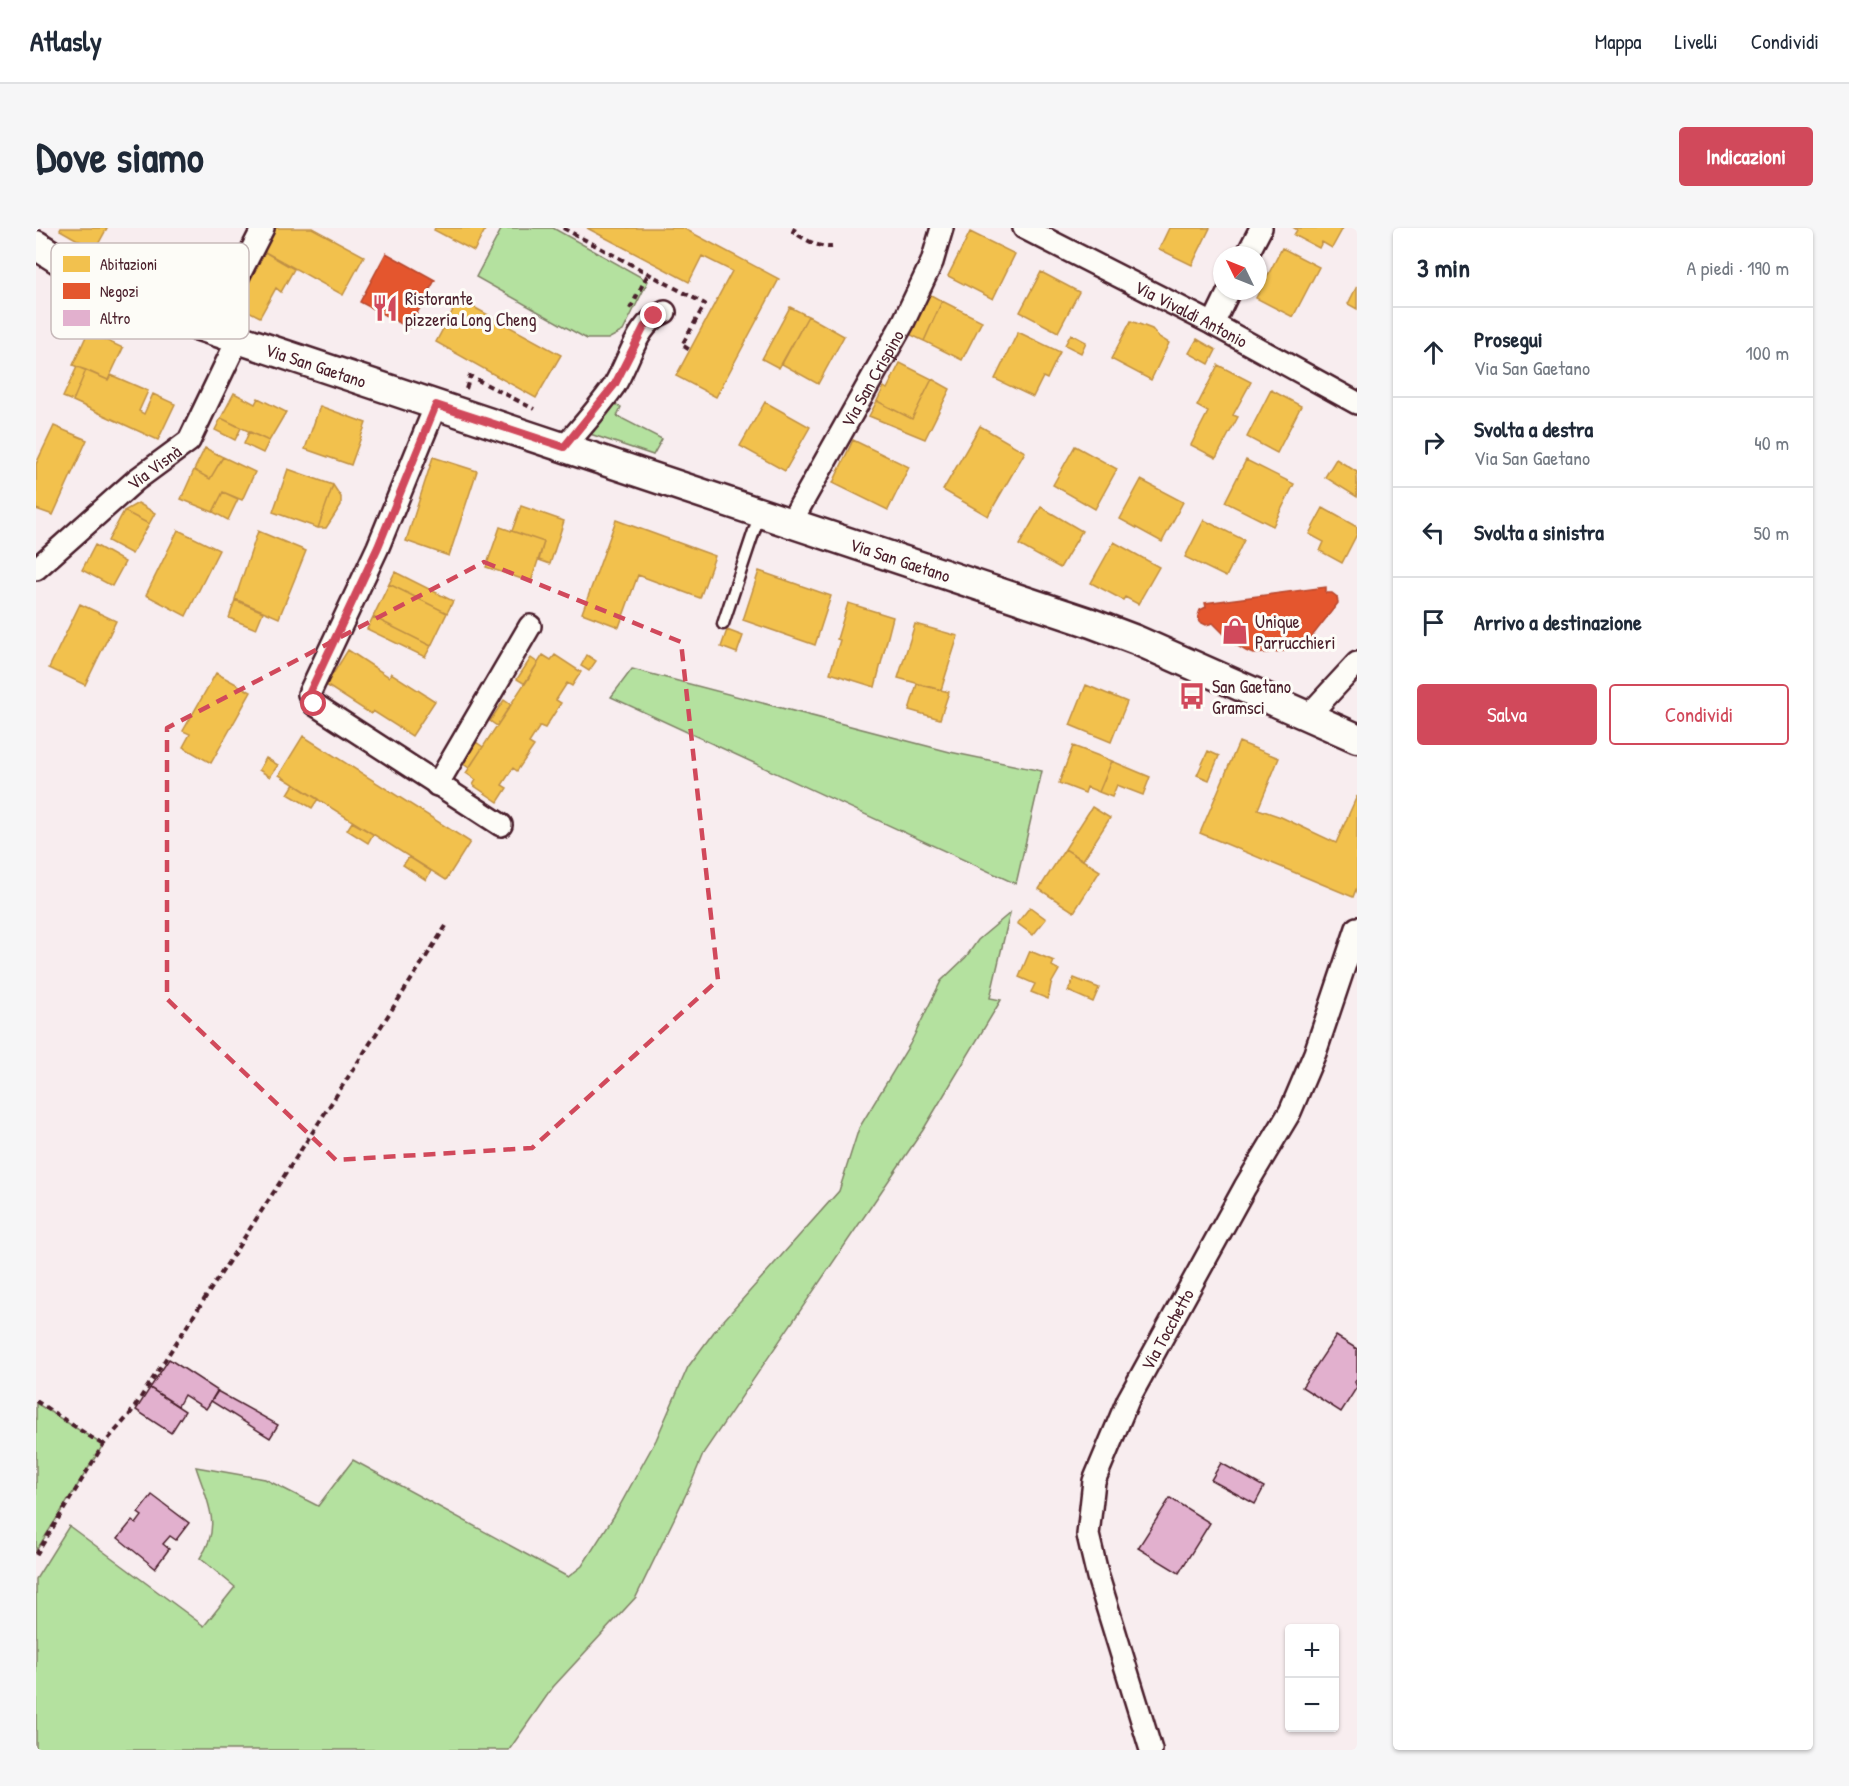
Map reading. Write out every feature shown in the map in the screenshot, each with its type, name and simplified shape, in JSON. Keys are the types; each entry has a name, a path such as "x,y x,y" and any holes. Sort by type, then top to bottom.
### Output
{"street":[{"path":"249,255 263,228"},
{"name":"Via San Crispino","path":"791,522 915,298 932,262 942,228"},
{"path":"1252,246 1261,228"},
{"name":"Via Vivaldi Antonio","path":"1035,230 1357,403"},
{"name":"Via San Gaetano","path":"36,245 51,255"},
{"path":"1213,324 1225,300"},
{"path":"564,447 615,384 644,327 654,316 665,312"},
{"name":"Via San Gaetano","path":"238,339 1114,631 1357,738"},
{"name":"Via Visnà","path":"40,559 136,480 189,441 238,339"},
{"path":"436,405 378,547 309,694 314,704 501,825"},
{"path":"437,785 530,626"},
{"path":"1308,716 1357,663"},
{"name":"Via Tocchetto","path":"1151,1750 1098,1577 1088,1535 1094,1481 1128,1400 1245,1187 1290,1112 1315,1053 1357,928"}],"lane":[{"path":"723,624 760,512"}],"path":[{"path":"563,228 705,304 682,345 690,350"},
{"path":"795,228 793,232 809,241 826,248 832,247"},
{"path":"465,391 470,376 539,411"},
{"path":"36,1555 103,1445 130,1414 446,926"},
{"path":"36,1401 103,1445"}],"highlighted area":[{"path":"484,562 681,642 718,980 532,1148 336,1160 167,999 167,728"}],"green space":[{"path":"502,228 553,228 648,281 623,331 608,339 587,339 476,277"},
{"path":"607,400 621,407 617,416 662,439 653,455 590,434"},
{"path":"632,669 950,752 1042,771 1016,884 611,697"},
{"path":"1010,913 990,998 1001,1000 923,1130 704,1452 636,1597 553,1687 509,1750 36,1750 36,1579 69,1526 204,1626 235,1587 200,1558 211,1535 212,1524 208,1502 196,1467 265,1479 318,1506 353,1460 568,1577 582,1566 614,1516 656,1440 688,1367 716,1329 839,1191 859,1128 910,1044 941,981 966,957 978,940"},
{"path":"36,1403 103,1445 36,1551"}],"building: Abitazioni":[{"path":"61,228 107,228 99,243 83,243 60,230"},
{"path":"267,228 312,228 364,256 343,295 256,247"},
{"path":"435,228 486,228 474,251 434,230"},
{"path":"587,228 683,228 779,279 716,397 676,376 732,271 702,256 689,282"},
{"path":"1169,228 1210,228 1192,265 1159,249"},
{"path":"1294,228 1343,228 1332,248 1322,242 1319,248 1294,235 1297,230"},
{"path":"970,232 1015,254 993,299 948,276"},
{"path":"256,247 294,269 281,292 276,288 260,317 249,311 249,260"},
{"path":"1282,248 1319,267 1293,317 1260,300 1267,300 1267,277"},
{"path":"1041,272 1079,292 1058,332 1020,312"},
{"path":"1357,286 1357,309 1348,304"},
{"path":"929,294 942,301 924,341 909,334"},
{"path":"459,299 561,355 536,398 436,342"},
{"path":"942,301 982,321 962,360 924,341"},
{"path":"790,307 808,316 779,368 762,359"},
{"path":"808,316 844,336 818,384 782,364"},
{"path":"1131,321 1152,329 1169,343 1151,380 1111,359"},
{"path":"1018,332 1060,352 1047,379 1043,377 1033,397 995,379"},
{"path":"1071,334 1086,342 1081,353 1065,345"},
{"path":"85,339 103,339 123,348 108,380 73,365"},
{"path":"1197,339 1216,350 1209,364 1189,353"},
{"path":"900,363 932,379 912,419 877,401 884,387 887,389"},
{"path":"1218,365 1251,382 1233,415 1238,417 1216,458 1191,445 1208,412 1197,406"},
{"path":"77,367 86,370 73,401 63,397"},
{"path":"86,370 108,380 111,375 148,391 139,411 144,414 153,394 175,404 158,440 73,401"},
{"path":"932,379 950,389 925,439 869,416 877,401 912,419"},
{"path":"1271,390 1301,406 1277,453 1247,437"},
{"path":"234,393 255,404 258,398 286,412 269,441 221,418"},
{"path":"765,402 810,427 785,471 740,446"},
{"path":"320,406 366,423 351,465 305,449"},
{"path":"221,418 241,428 235,440 215,430"},
{"path":"54,426 87,440 53,515 36,509 36,464"},
{"path":"980,426 1025,452 988,516 943,490"},
{"path":"249,432 269,441 263,453 244,444"},
{"path":"853,440 909,467 888,510 833,483"},
{"path":"1075,446 1117,469 1095,509 1053,485"},
{"path":"205,448 223,457 210,479 194,470"},
{"path":"223,457 255,472 242,500 223,492 213,512 181,499 194,470 210,479"},
{"path":"433,457 477,471 449,556 406,541"},
{"path":"1336,459 1357,472 1357,497 1325,477"},
{"path":"1246,460 1294,484 1273,526 1225,502"},
{"path":"288,469 333,485 318,528 273,512"},
{"path":"1141,480 1183,502 1162,542 1120,519"},
{"path":"333,485 341,497 341,505 326,528 318,528"},
{"path":"223,492 238,499 228,520 213,512"},
{"path":"138,503 155,513 149,524 124,511"},
{"path":"521,506 564,521 550,564 539,560 544,542 512,531"},
{"path":"1041,507 1082,531 1060,568 1019,545"},
{"path":"1323,508 1357,527 1357,534 1342,563 1320,551 1324,542 1309,534"},
{"path":"124,511 149,524 132,554 108,541"},
{"path":"616,520 715,556 700,598 638,575 619,627 582,613"},
{"path":"1204,520 1244,540 1226,577 1185,557"},
{"path":"500,527 544,542 531,582 486,567"},
{"path":"178,530 219,550 186,616 146,595"},
{"path":"258,531 306,551 279,618 235,599"},
{"path":"1114,542 1159,567 1138,604 1125,597 1123,600 1091,583"},
{"path":"95,545 125,562 112,586 82,570"},
{"path":"759,571 831,596 815,645 743,620"},
{"path":"395,572 453,601 447,613 389,584"},
{"path":"389,584 447,613 431,646 373,617"},
{"path":"235,600 263,612 256,629 229,618"},
{"path":"848,603 893,617 875,687 830,673"},
{"path":"80,604 116,621 85,685 49,668"},
{"path":"373,617 431,646 425,657 367,629"},
{"path":"915,624 958,636 941,690 898,678"},
{"path":"727,630 743,636 737,653 721,647"},
{"path":"348,650 389,677 391,673 435,701 412,736 373,711 371,714 326,685"},
{"path":"543,655 551,660 555,655 581,672 572,686 567,683 556,700 561,703 545,728 540,726 529,743 534,746 517,771 513,768 502,785 507,788 498,802 473,785 476,780 466,773"},
{"path":"587,655 596,661 589,671 581,666"},
{"path":"531,658 538,663 525,684 517,679"},
{"path":"216,673 251,692 211,763 183,747 190,734 183,731"},
{"path":"917,684 949,692 940,719 909,710"},
{"path":"1086,685 1127,702 1111,742 1070,725"},
{"path":"504,700 511,705 497,726 490,721"},
{"path":"303,736 470,842 446,880 279,775"},
{"path":"476,742 483,747 469,768 462,763"},
{"path":"1239,742 1279,758 1258,809 1281,817 1336,843 1357,796 1357,887 1353,897 1200,833"},
{"path":"1073,746 1112,761 1099,792 1087,787 1085,793 1059,783"},
{"path":"1208,751 1219,756 1209,780 1197,775"},
{"path":"266,758 278,765 270,777 259,770"},
{"path":"1112,761 1150,777 1143,795 1117,785 1112,797 1099,792"},
{"path":"294,784 318,799 312,808 288,794"},
{"path":"1092,807 1110,818 1083,860 1065,849"},
{"path":"352,822 373,834 368,843 347,830"},
{"path":"1065,849 1100,871 1074,912 1039,889"},
{"path":"409,857 431,871 426,880 403,865"},
{"path":"1030,907 1046,919 1033,935 1017,923"},
{"path":"1030,951 1054,961 1052,966 1059,970 1051,984 1048,999 1031,992 1035,984 1019,977"},
{"path":"1074,978 1099,988 1093,1002 1068,991"}],"building: Negozi":[{"path":"386,253 435,280 409,328 360,302"},
{"path":"1326,587 1326,593 1332,593 1337,597 1338,603 1310,639 1284,651 1253,654 1234,644 1213,623 1206,625 1200,622 1198,616 1200,610 1206,607 1205,603"}],"building: Altro":[{"path":"1336,1336 1357,1349 1355,1382 1357,1387 1341,1412 1302,1387"},
{"path":"169,1359 218,1391 206,1409 184,1395 178,1406 150,1388"},
{"path":"150,1388 185,1411 171,1433 136,1410"},
{"path":"217,1391 278,1425 270,1438 211,1401"},
{"path":"1221,1463 1264,1487 1255,1504 1211,1480"},
{"path":"152,1495 189,1523 176,1540 170,1536 163,1544 169,1549 155,1568 118,1538 132,1521 136,1524 142,1516 138,1513"},
{"path":"1170,1498 1210,1523 1179,1573 1138,1548"}],"place":[{"name":"Ristorante pizzeria Long Cheng","path":"385,308"},
{"name":"Unique Parrucchieri","path":"1235,631"},
{"name":"San Gaetano Gramsci","path":"1192,696"}],"route":[{"path":"314,704 309,694 378,547 436,405 564,447 615,384 644,327 654,316"}]}
